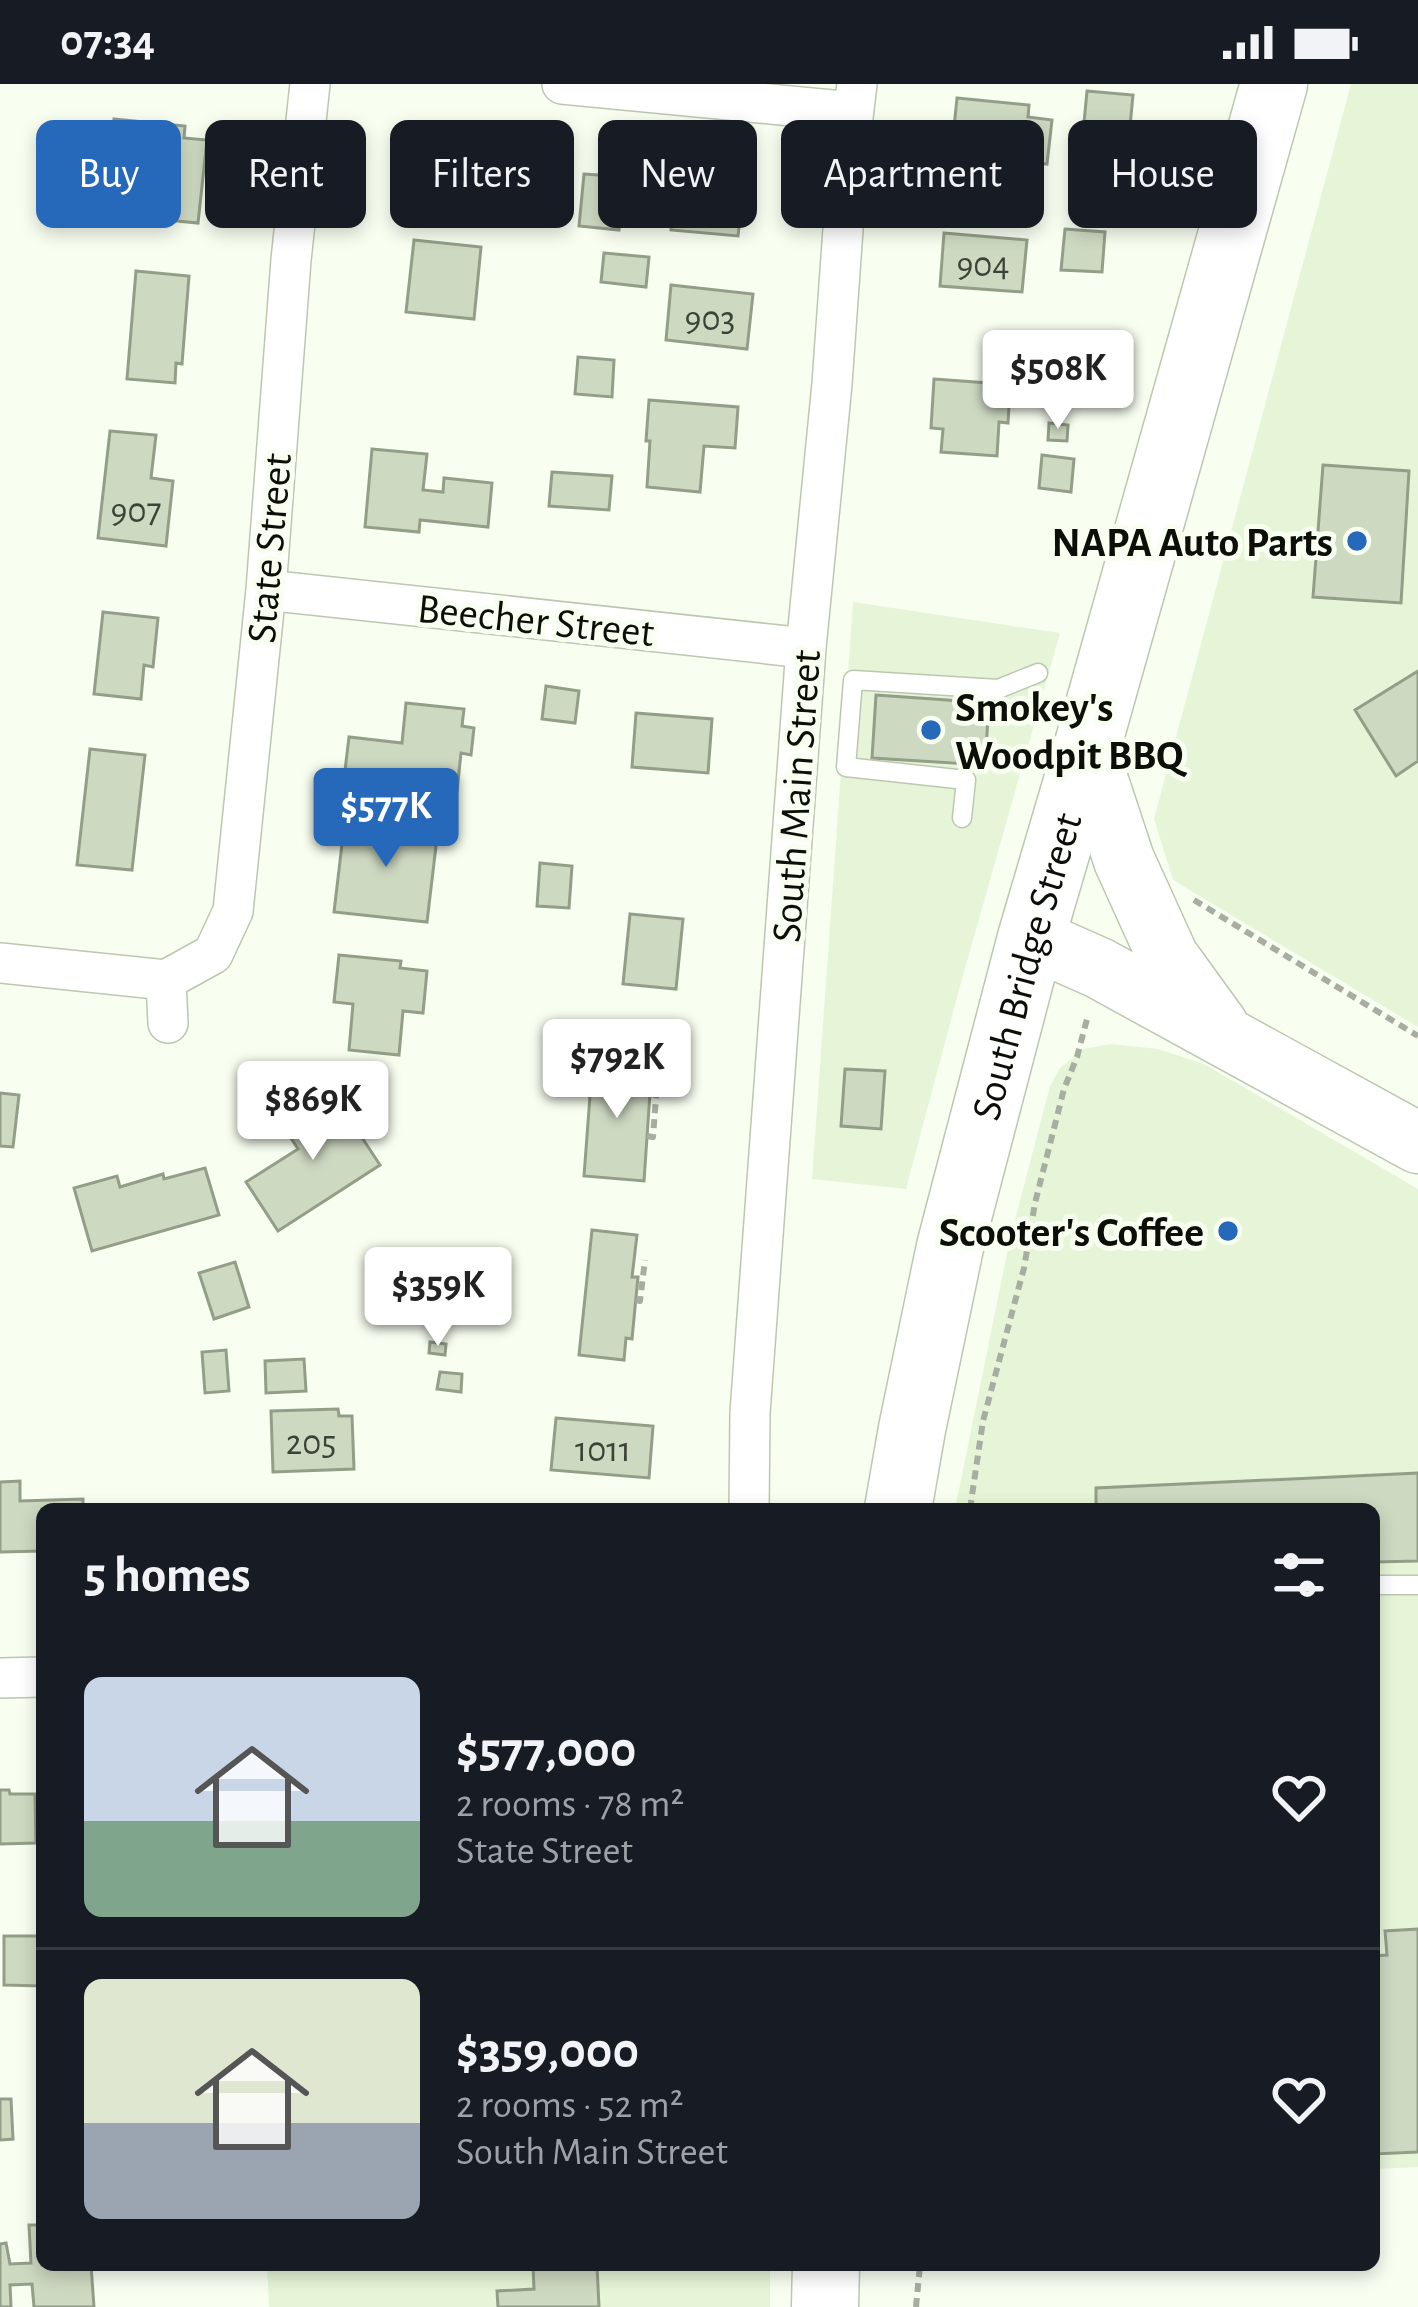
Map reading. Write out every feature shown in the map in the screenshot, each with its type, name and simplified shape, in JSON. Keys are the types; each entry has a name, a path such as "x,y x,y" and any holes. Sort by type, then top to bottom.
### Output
{"highway":[{"name":"South Bridge Street","path":"899,1503 950,1247 1031,938 1274,84"},
{"path":"825,2307 826,2271"}],"main road":[{"path":"1088,748 1124,860 1168,957 1229,1040"},
{"path":"1031,938 1099,968 1402,1134"}],"street":[{"name":"State Street","path":"166,980 213,954 233,911 310,84"},
{"path":"562,84 855,98"},
{"name":"South Main Street","path":"749,1503 750,1413 806,648 855,98"},
{"name":"Beecher Street","path":"266,590 806,648"},
{"path":"0,963 166,980 168,1023"},
{"path":"0,1678 36,1676"}],"lane":[{"path":"962,818 965,780 846,767 854,680 998,689 1038,673"},
{"path":"1380,1586 1418,1585"}],"path":[{"path":"1188,897 1418,1036"},
{"path":"971,1503 983,1421 1064,1089 1077,1057"},
{"path":"647,1136 652,1137 657,1084"},
{"path":"635,1300 640,1301 644,1260"},
{"path":"916,2307 919,2271"}],"shaded area":[{"path":"1351,84 1418,84 1418,1027 1173,880 1154,819"},
{"path":"853,602 1060,633 906,1189 812,1179"},
{"path":"1111,1044 1158,1049 1204,1064 1418,1189 1418,2167 1380,2169 1380,1503 956,1503 1010,1239 1050,1086 1060,1068 1084,1049"},
{"path":"267,2271 770,2271 770,2307 269,2307"}],"building":[{"path":"1087,91 1133,95 1131,120 1084,120"},
{"path":"957,98 1029,105 1028,117 1052,120 1047,164 1044,120 955,120"},
{"path":"181,126 185,126 184,138 205,140 198,223 181,221"},
{"path":"584,174 598,175 598,228 579,226"},
{"path":"671,228 739,228 738,236"},
{"path":"1065,229 1105,232 1102,272 1061,270"},
{"path":"944,233 1027,240 1022,292 940,286"},
{"path":"414,240 481,247 474,319 406,312"},
{"path":"604,253 649,257 646,287 601,282"},
{"path":"136,271 189,276 182,364 176,363 175,383 127,379"},
{"path":"671,285 753,294 747,349 666,340"},
{"path":"578,357 614,360 612,397 575,394"},
{"path":"934,379 1002,384 1001,404 1009,405 1008,423 999,422 997,456 941,452 943,429 931,428"},
{"path":"649,400 738,407 735,448 704,446 700,492 647,487"},
{"path":"1049,423 1068,425 1067,441 1048,440"},
{"path":"110,431 156,435 151,478 173,481 166,546 98,538"},
{"path":"372,449 427,454 423,490 443,492 444,478 492,483 488,527 420,520 419,532 365,527"},
{"path":"1042,455 1074,459 1071,492 1039,488"},
{"path":"1323,465 1409,471 1401,603 1313,597"},
{"path":"552,472 612,476 609,510 549,506"},
{"path":"103,612 158,618 153,667 144,665 141,699 94,694"},
{"path":"1418,671 1418,761 1396,776 1355,710"},
{"path":"546,686 579,691 575,723 542,719"},
{"path":"876,695 989,703 985,765 872,758"},
{"path":"406,703 464,709 462,726 474,728 471,755 461,753 457,791 344,779 349,737 402,743"},
{"path":"636,713 712,719 708,773 632,767"},
{"path":"90,749 145,755 132,870 77,865"},
{"path":"345,819 438,829 427,922 334,912"},
{"path":"540,863 572,866 569,908 537,906"},
{"path":"630,914 683,919 676,989 623,984"},
{"path":"339,955 401,961 400,968 427,971 423,1013 403,1011 399,1055 349,1050 353,1004 334,1002"},
{"path":"593,1056 640,1060 638,1093 650,1093 644,1181 584,1176"},
{"path":"845,1069 885,1071 881,1129 841,1126"},
{"path":"332,1092 380,1165 278,1231 246,1182 298,1149 282,1124"},
{"path":"0,1093 19,1095 13,1147 0,1146"},
{"path":"205,1168 219,1215 92,1251 74,1188 117,1176 120,1187"},
{"path":"592,1230 637,1235 632,1339 626,1338 624,1360 579,1355"},
{"path":"235,1262 249,1307 214,1319 199,1273"},
{"path":"430,1342 446,1344 445,1355 429,1353"},
{"path":"226,1350 229,1391 205,1393 202,1352"},
{"path":"304,1359 306,1391 266,1393 265,1361"},
{"path":"440,1372 462,1374 461,1392 437,1389"},
{"path":"338,1409 339,1416 352,1416 354,1469 273,1472 271,1411"},
{"path":"556,1418 653,1426 649,1478 551,1470"},
{"path":"1418,1473 1418,1561 1380,1562 1380,1503 1096,1503 1096,1488"},
{"path":"20,1481 20,1501 83,1499 83,1503 36,1503 36,1551 0,1552 0,1482"},
{"path":"0,1790 35,1794 36,1843 0,1844"},
{"path":"1418,1929 1418,2152 1380,2154 1380,1956 1387,1955 1385,1931"},
{"path":"4,1936 36,1936 36,1986 4,1985"},
{"path":"0,2099 11,2099 13,2139 0,2140"},
{"path":"29,2225 36,2225 36,2271 91,2271 94,2307 34,2307 32,2284 10,2285 11,2307 0,2307 0,2244 6,2243 10,2264 31,2263"},
{"path":"533,2271 597,2271 599,2307 498,2307 497,2291 534,2289"}],"place":[{"name":"NAPA Auto Parts","path":"1357,541"},
{"name":"Smokey's Woodpit BBQ","path":"931,730"},
{"name":"Scooter's Coffee","path":"1228,1231"}]}
